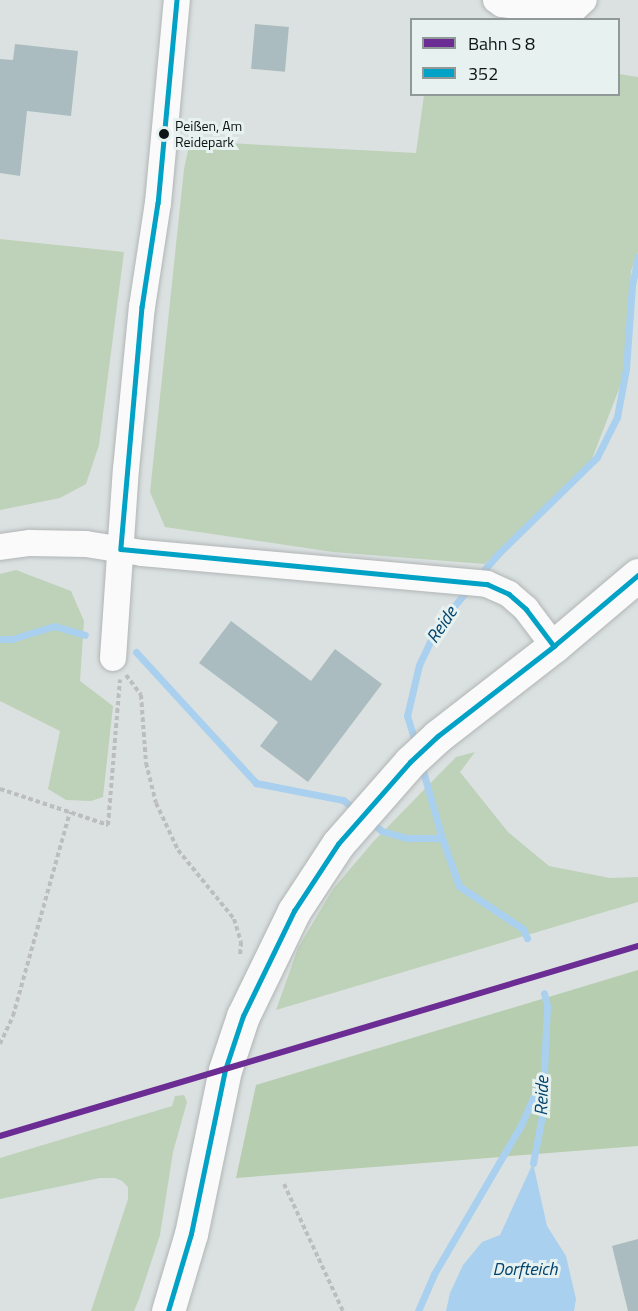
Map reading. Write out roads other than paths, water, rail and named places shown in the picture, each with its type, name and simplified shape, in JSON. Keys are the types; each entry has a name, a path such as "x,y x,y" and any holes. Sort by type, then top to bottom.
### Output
{"main road":[{"path":"168,1311 191,1234 220,1090 243,1016 294,910 356,822 410,762 438,736 554,646 638,575"}],"street":[{"path":"113,658 142,307 158,203 177,0"},
{"path":"496,0 502,4 564,11 572,11 584,0"},
{"path":"0,547 53,543 487,584 509,594 526,609 554,646"}],"water":[{"name":"Dorfteich","path":"533,1163 547,1226 566,1256 576,1299 574,1311 446,1311 450,1293 463,1265 482,1242 500,1235"}],"waterway":[{"name":"Reide","path":"478,577 499,553 597,457 617,417 626,369 632,285 638,257"},
{"name":"Reide","path":"416,745 407,716 419,665 437,627 469,588"},
{"path":"0,639 12,639 54,626 85,635"},
{"path":"136,652 256,783 343,800 356,810"},
{"name":"Reide","path":"421,764 442,838 459,886 523,929 527,938"},
{"path":"369,821 382,831 407,838 442,838"},
{"name":"Reide","path":"533,1163 542,1116 547,1006 544,993"},
{"path":"418,1311 434,1274 521,1125 544,1073"}],"place":[{"name":"Peißen, Am Reidepark","path":"164,134"}]}
